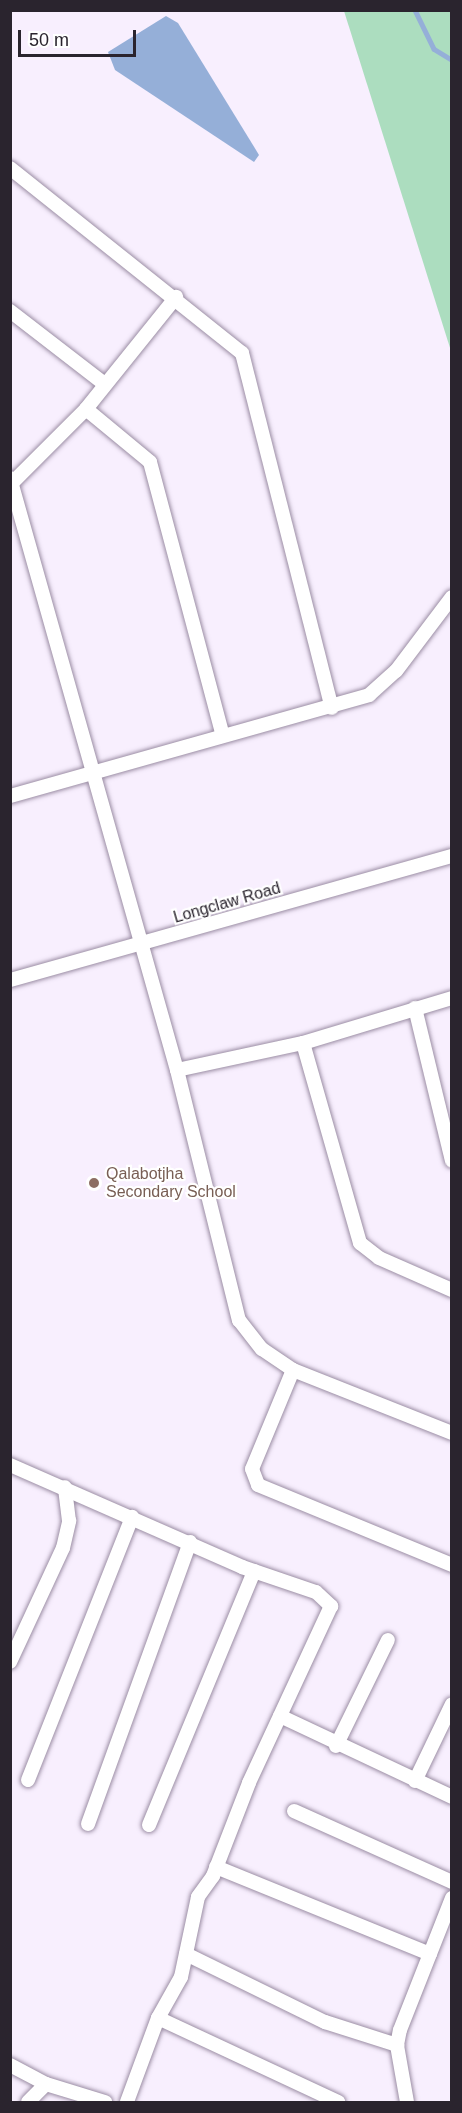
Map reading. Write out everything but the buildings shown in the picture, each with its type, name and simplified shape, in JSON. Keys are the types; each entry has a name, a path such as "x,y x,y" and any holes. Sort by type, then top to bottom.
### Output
{"street":[{"path":"10,168 176,297 242,352 332,708"},
{"path":"176,297 103,383 87,409 12,480 94,772 138,946 177,1070 239,1320 262,1349 293,1370 452,1433"},
{"path":"10,311 103,383"},
{"path":"87,409 150,462 222,732"},
{"path":"10,795 94,772 222,732 332,708 383,686 452,597"},
{"name":"Longclaw Road","path":"10,980 138,946 452,856"},
{"path":"177,1070 303,1043 452,998"},
{"path":"415,1008 452,1161"},
{"path":"303,1043 360,1243 379,1258 452,1290"},
{"path":"293,1370 252,1468 258,1485 452,1565"},
{"path":"10,1465 254,1571 316,1592 330,1606 280,1716 216,1868 198,1897 181,1977 158,2018 128,2103"},
{"path":"10,1662 63,1548 69,1521 65,1487"},
{"path":"28,1780 132,1517"},
{"path":"88,1824 190,1542"},
{"path":"149,1825 254,1571"},
{"path":"336,1746 388,1640"},
{"path":"415,1781 452,1704"},
{"path":"280,1716 336,1746 452,1797"},
{"path":"294,1811 452,1882"},
{"path":"216,1868 430,1954"},
{"path":"407,2103 397,2044 452,1898"},
{"path":"186,1954 325,2022 397,2044"},
{"path":"158,2018 338,2103"},
{"path":"10,2065 46,2084 105,2102"},
{"path":"28,2103 46,2084"}],"green space":[{"path":"344,11 451,11 451,351"}],"water":[{"path":"166,16 178,23 259,155 254,162 115,70 108,52"}],"waterway":[{"path":"415,10 434,49 452,60"}],"place":[{"name":"Qalabotjha Secondary School","path":"94,1183"}]}
